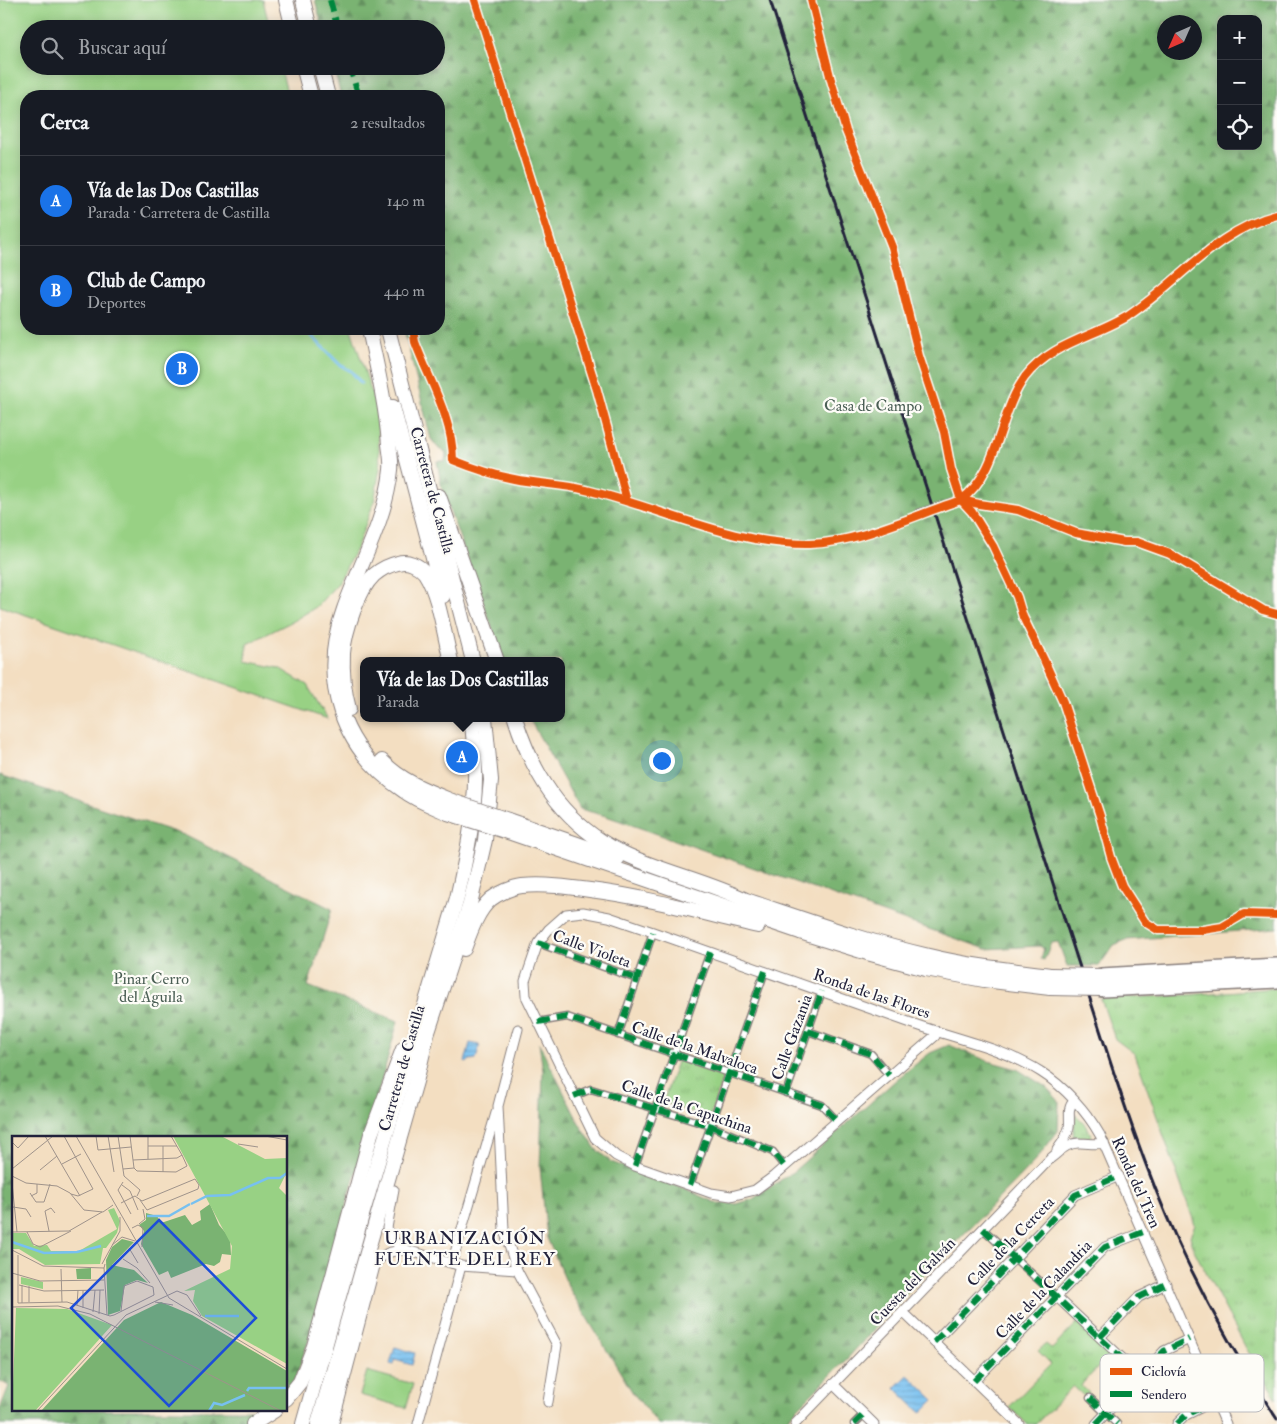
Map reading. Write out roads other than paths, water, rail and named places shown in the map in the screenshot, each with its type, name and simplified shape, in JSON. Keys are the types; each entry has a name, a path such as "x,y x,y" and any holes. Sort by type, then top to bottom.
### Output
{"highway":[{"path":"286,0 291,20"},
{"path":"303,0 308,20"},
{"path":"305,75 309,90"},
{"path":"322,75 326,90"},
{"path":"371,335 387,417 391,469 384,510 337,631 333,649 334,691 340,713 364,755 384,776 405,792 506,826 800,932 926,969 984,980 1050,982 1277,980"},
{"name":"Carretera de Castilla","path":"372,335 421,512 457,657"},
{"name":"Carretera de Castilla","path":"390,335 472,657"},
{"path":"402,379 416,415 439,496 496,657"},
{"path":"450,657 434,591 424,571 413,564 401,562 387,566 373,576 362,593 354,612 343,650 342,671 348,708 355,727 370,748 389,768 450,807"},
{"name":"Carretera de Castilla","path":"303,1424 362,1215 457,898 474,812 476,781 475,745 471,722"},
{"name":"Carretera de Castilla","path":"318,1424 417,1078 427,1034 472,896 485,840 491,780 485,722"},
{"path":"517,722 543,783 566,812 586,830 610,846 636,858 727,891 746,900"},
{"path":"506,826 875,942 929,956 1050,982"},
{"path":"417,1078 471,931 479,915 490,900 520,886 574,887 651,900 768,929 800,932"},
{"path":"288,1397 300,1382 309,1363 373,1127 440,950"},
{"path":"1101,982 1277,966"},
{"path":"331,1424 394,1190 399,1164 401,1135"},
{"path":"327,1424 354,1336"},
{"path":"253,1424 272,1412"}],"street":[{"path":"916,514 957,501"},
{"name":"Ronda de las Flores","path":"583,912 609,917 653,932 936,1031 935,1036 756,1190 731,1196 711,1193 635,1166 616,1156 595,1138 526,996 525,981 538,943 548,928 566,914 583,912"},
{"path":"618,1035 653,932"},
{"name":"Calle Violeta","path":"538,943 637,979"},
{"path":"635,1166 710,952"},
{"path":"690,1185 765,971"},
{"name":"Calle Gazania","path":"786,1093 822,991"},
{"name":"Calle de la Malvaloca","path":"538,1022 567,1017 822,1105 837,1121"},
{"path":"452,1263 498,1106 518,1029"},
{"path":"808,1031 872,1054 889,1075"},
{"name":"Ronda del Tren","path":"936,1031 1013,1057 1048,1077 1074,1101 1093,1123 1119,1176 1196,1354"},
{"name":"Calle de la Capuchina","path":"574,1096 591,1089 711,1126 773,1152 785,1166"},
{"name":"Cuesta del Galván","path":"1051,1158 1066,1135 1069,1123 1069,1109 1074,1101"},
{"path":"498,1106 504,1230 517,1270 557,1346 548,1402"},
{"name":"Cuesta del Galván","path":"794,1424 1051,1158 1064,1148 1075,1143 1093,1145 1104,1143"},
{"name":"Calle de la Cerceta","path":"934,1342 1075,1195 1119,1176"},
{"path":"394,1190 387,1228 393,1241 406,1250 461,1266 517,1270"},
{"path":"983,1228 1118,1354"},
{"name":"Calle de la Calandria","path":"974,1381 1105,1247 1143,1232"},
{"path":"372,1268 382,1256 391,1251 406,1250"},
{"path":"418,1424 461,1266"},
{"path":"1100,1337 1139,1297 1166,1284"},
{"path":"903,1312 1019,1424"},
{"path":"1161,1354 1189,1339"},
{"path":"833,1384 874,1424"},
{"path":"1090,1398 1100,1408"},
{"path":"1177,1424 1192,1412"},
{"name":"Ronda del Tren","path":"1221,1412 1226,1424"},
{"path":"854,1424 864,1414"},
{"path":"1096,1424 1106,1414 1117,1424"}],"water":[{"path":"470,1043 480,1045 476,1059 470,1060 467,1063 465,1062"},
{"path":"395,1347 415,1353 412,1365 395,1360 394,1365 390,1364"},
{"path":"908,1375 934,1400 921,1413 895,1388"}],"waterway":[{"path":"311,335 340,365 351,371 361,383"}],"railway":[{"path":"770,0 1135,1135 1177,1240 1211,1309 1236,1354"},
{"path":"1264,1399 1277,1419"}],"place":[{"name":"Club de Campo","path":"182,369"},
{"name":"Vía de las Dos Castillas","path":"462,757"}],"district":[{"name":"URBANIZACIÓN FUENTE DEL REY","path":"465,1248"}],"park label":[{"name":"Casa de Campo","path":"873,405"},
{"name":"Pinar Cerro del Águila","path":"151,987"}]}
